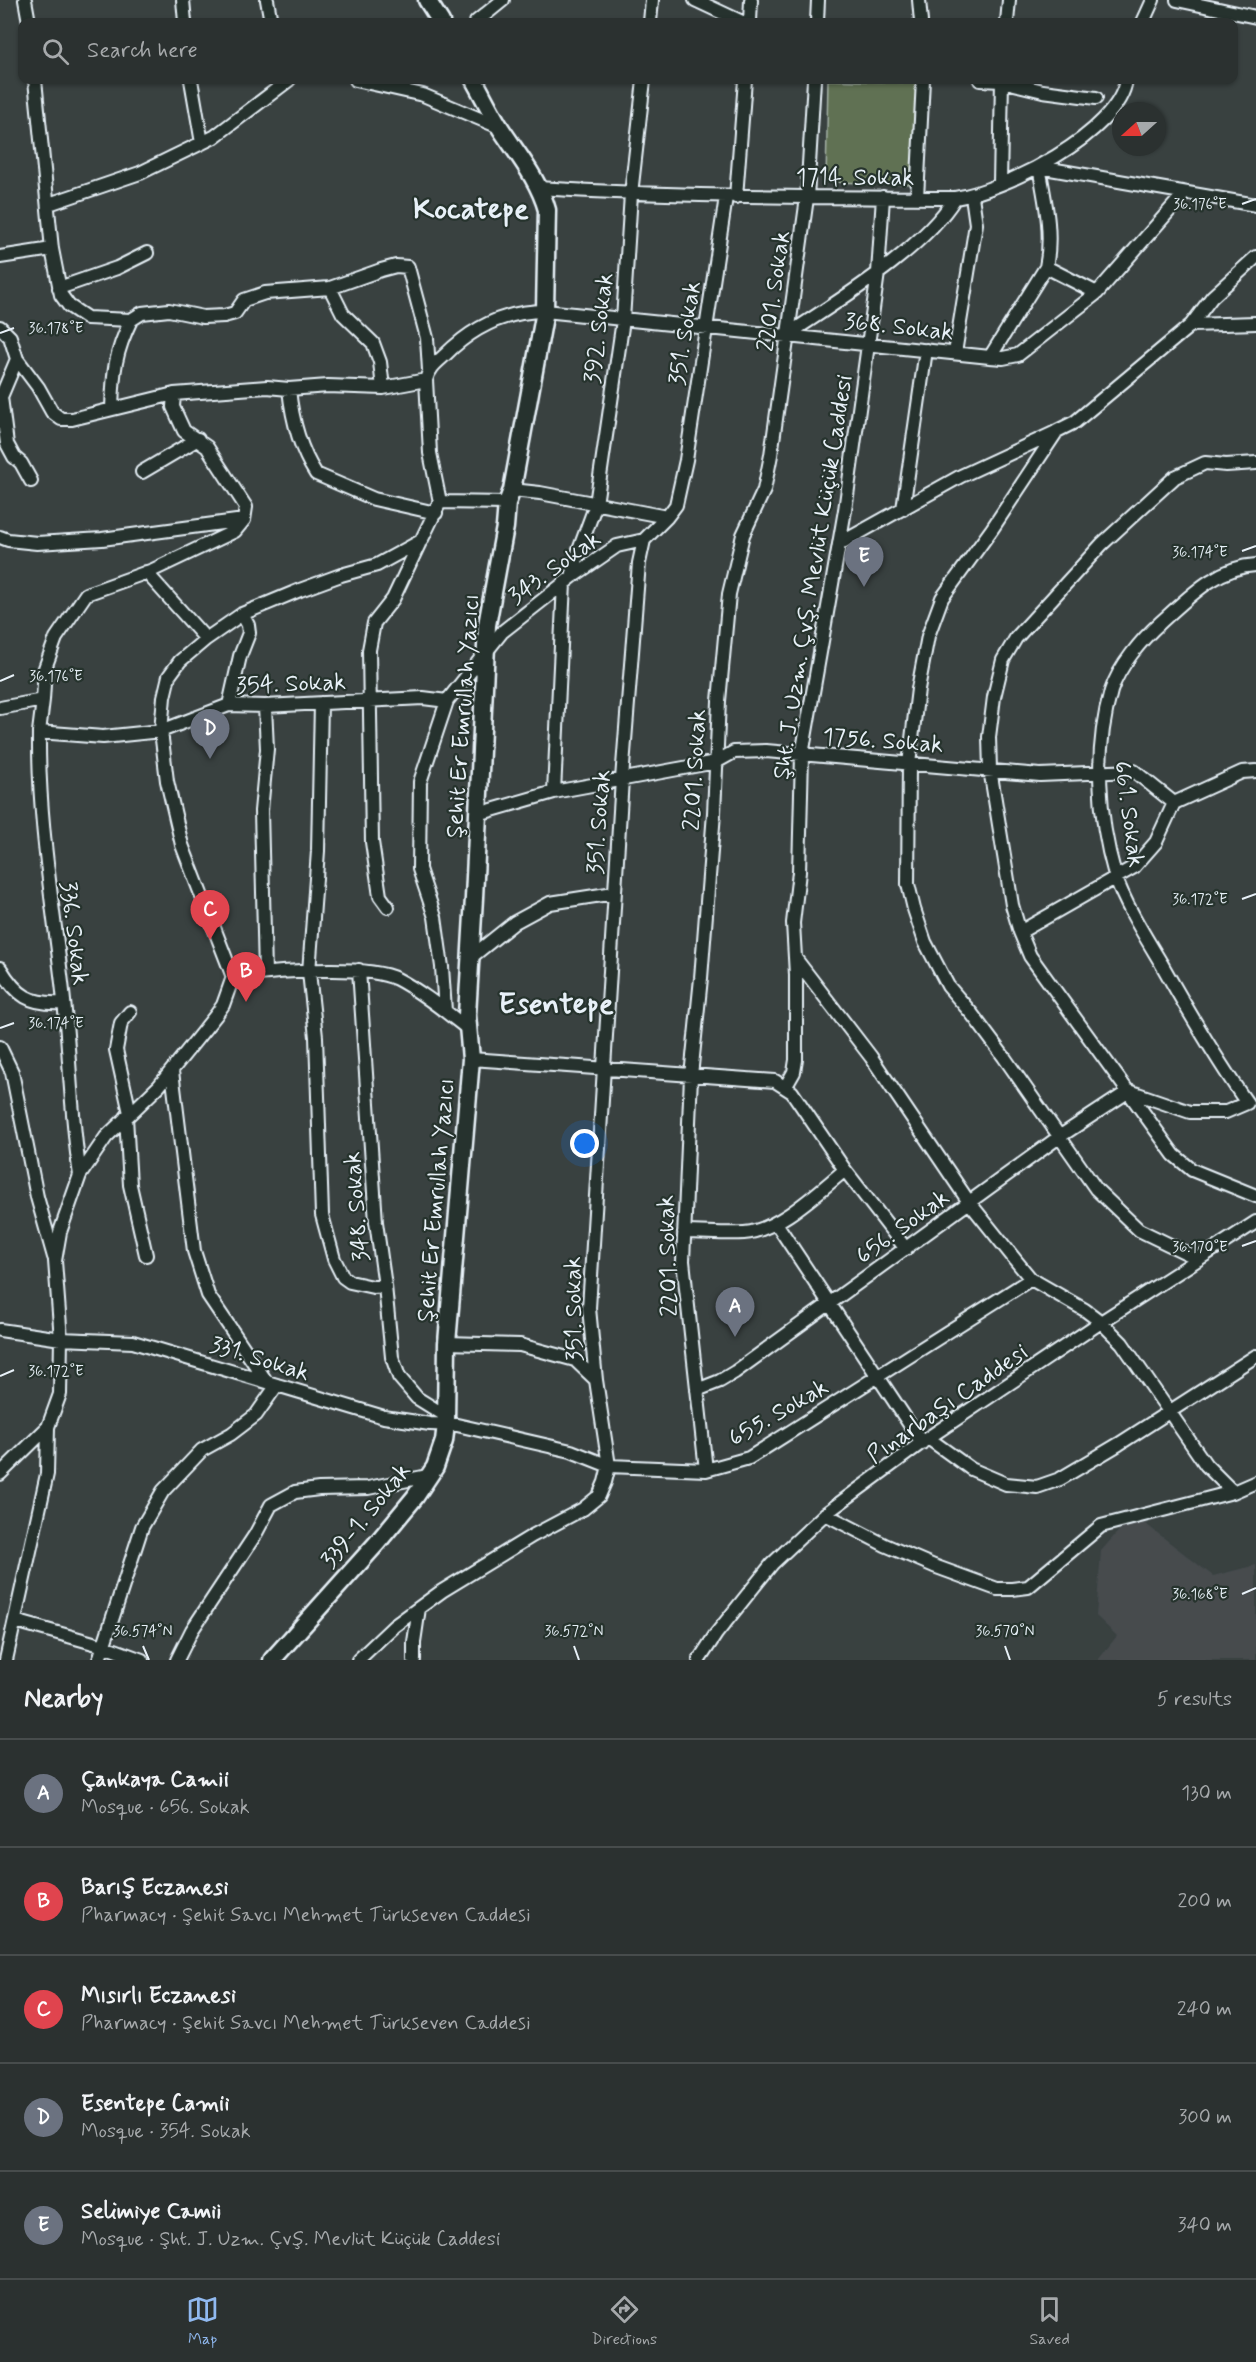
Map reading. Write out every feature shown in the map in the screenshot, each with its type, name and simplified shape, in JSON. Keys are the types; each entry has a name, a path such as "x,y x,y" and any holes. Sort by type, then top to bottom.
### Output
{"street":[{"path":"25,0 28,18"},
{"path":"183,0 185,18"},
{"path":"267,0 270,18"},
{"path":"427,0 438,18"},
{"path":"481,18 503,0"},
{"path":"650,18 652,0"},
{"path":"695,0 733,18"},
{"path":"750,18 752,0"},
{"path":"817,18 818,0"},
{"path":"920,0 921,18"},
{"path":"1007,18 1009,0"},
{"path":"1145,18 1153,0"},
{"path":"1177,0 1256,17"},
{"path":"36,84 52,249 59,288 69,306 87,318 131,320"},
{"path":"192,84 202,143"},
{"path":"49,204 140,173 214,137 284,84"},
{"path":"374,84 423,95 499,127"},
{"name":"Şehit Er Emrullah Yazıcı","path":"447,1343 471,1059 468,1029 470,958 487,625 545,311 547,210 538,188 499,127 476,84"},
{"name":"392. Sokak","path":"554,792 568,580 596,504 623,320 631,194 644,84"},
{"name":"351. Sokak","path":"609,1466 596,1380 589,1308 614,893 639,563 644,540 668,517 676,505 686,460 706,329 731,197 745,84"},
{"name":"2201. Sokak","path":"706,1470 683,1261 691,1076 701,978 719,701 729,594 743,535 764,490 771,455 807,198 814,84"},
{"path":"917,198 923,84"},
{"path":"1000,183 1002,84"},
{"path":"1017,84 1043,91 1096,98"},
{"name":"1714. Sokak","path":"538,188 731,197 955,198 972,196 1038,167 1093,130 1116,105 1124,84"},
{"path":"990,357 1046,267 1049,252 1049,219 1038,167 1256,205"},
{"name":"368. Sokak","path":"427,375 472,331 491,322 528,311 1002,358 1018,354 1097,293 1184,194"},
{"path":"955,353 976,224 972,196"},
{"name":"Şht. J. Uzm. Çvş. Mevlüt Küçük Caddesi","path":"786,1086 794,1072 795,1059 793,923 799,872 802,755 845,510 879,273 883,197"},
{"path":"788,335 879,273 927,232 955,198"},
{"path":"0,257 52,249"},
{"path":"59,288 117,268 147,253"},
{"path":"838,544 961,476 1075,422 1191,325 1212,297 1256,258"},
{"path":"112,408 114,368 119,345 131,320 142,313 169,310 203,317 224,316 235,313 244,300 265,292 330,288 381,270 396,266 408,267 427,338 430,453 438,508 393,599 374,623 369,650 372,842 380,896 388,907"},
{"path":"1046,267 1097,293"},
{"path":"330,288 343,315 373,343 380,362 383,388"},
{"path":"1191,325 1256,323"},
{"path":"0,327 10,337 17,359 38,387 52,412 61,419 72,419 174,394 267,387 289,389 328,386 383,388 427,375"},
{"path":"903,509 926,350"},
{"path":"17,359 1,397 7,444 31,481"},
{"path":"289,389 291,415 295,429 316,474 374,499 438,508 540,493 668,517"},
{"path":"39,732 45,668 56,638 86,594 146,572 235,531 244,520 246,507 207,447 184,431 172,407 174,394"},
{"path":"1057,431 992,529 942,598 926,647 918,689 909,764 908,884 925,942 948,986 998,1048 1096,1189 1139,1230 1199,1259"},
{"path":"142,472 198,439"},
{"path":"1256,463 1226,465 1205,463 1175,477 1102,544 1016,638 1003,660 994,697 989,737 990,769 1012,905 1030,956 1174,1155 1192,1170 1256,1196"},
{"path":"0,537 37,543 102,539 244,520"},
{"name":"343. Sokak","path":"445,1011 435,917 419,869 420,782 447,701 501,633 568,580 617,546 644,540"},
{"path":"55,1261 60,1232 80,1175 106,1137 159,1086 223,1005 233,977 182,844 167,781 161,731 164,697 169,676 180,661 206,639 242,614 341,575 377,565 421,541"},
{"name":"661. Sokak","path":"1129,1091 1190,1112 1226,1112 1247,1103 1195,1024 1141,928 1116,876 1107,835 1099,772 1101,742 1111,690 1122,668 1156,626 1209,581 1239,566 1256,565"},
{"path":"146,572 206,639"},
{"path":"229,705 240,656 249,633 248,625 242,614"},
{"name":"354. Sokak","path":"39,732 103,737 161,731 229,705 265,706 423,698 447,701"},
{"path":"0,708 43,700"},
{"path":"321,703 318,851 309,972 316,1048 322,1215 328,1241 343,1277 350,1282 373,1287 385,1286"},
{"path":"265,706 267,749 261,811 265,973"},
{"name":"336. Sokak","path":"39,732 38,778 42,829 63,986 74,1135 80,1175"},
{"name":"1756. Sokak","path":"478,814 554,792 716,762 734,752 766,751 1040,775 1134,771 1174,803"},
{"path":"1020,933 1134,867 1156,842 1174,803 1242,772 1256,771"},
{"path":"470,958 515,922 550,903 614,893"},
{"path":"795,958 871,1058 969,1202 1031,1279 1085,1310 1122,1342 1206,1465 1233,1492"},
{"path":"0,968 12,988 32,1000 63,1003"},
{"path":"233,977 265,973 359,970 395,978 468,1029"},
{"name":"348. Sokak","path":"359,970 376,1222 392,1357 399,1377 417,1398 446,1420"},
{"path":"130,1012 121,1023 116,1050 128,1115 130,1185 146,1255"},
{"path":"0,1047 12,1072 37,1197 55,1261 61,1339 60,1394 48,1428 47,1474 6,1660"},
{"path":"471,1059 775,1081 786,1086 845,1170 906,1249"},
{"path":"99,1660 142,1527 163,1491 202,1450 231,1434 256,1415 272,1383 208,1295 194,1251 171,1071"},
{"name":"656. Sokak","path":"697,1390 720,1381 1059,1137 1129,1091"},
{"path":"684,1232 746,1233 776,1223 789,1216 845,1170"},
{"name":"Pınarbaşı Caddesi","path":"699,1660 716,1634 772,1564 825,1514 925,1440 1256,1222"},
{"path":"776,1223 925,1440 971,1469 1006,1484 1038,1487 1060,1479 1170,1413 1256,1356"},
{"name":"655. Sokak","path":"446,1420 571,1451 609,1466 706,1470 749,1458 1031,1279"},
{"name":"331. Sokak","path":"0,1330 61,1339 133,1342 384,1416 430,1424 446,1420"},
{"path":"447,1343 520,1345 575,1360 596,1380"},
{"name":"339-1. Sokak","path":"272,1660 377,1543 415,1497 435,1467 444,1441 447,1343"},
{"path":"0,1474 48,1428"},
{"path":"358,1660 394,1626 441,1592 531,1536 583,1509 598,1496 609,1466"},
{"path":"177,1660 192,1630 255,1535 271,1505 295,1492 368,1488 428,1476"},
{"path":"825,1514 885,1545 997,1589 1028,1587 1101,1526 1233,1492 1256,1482"},
{"path":"414,1660 418,1608"},
{"path":"15,1621 104,1646 142,1660"}],"shaded area":[{"path":"1138,1518 1213,1576 1256,1565 1256,1660 1098,1660 1117,1636 1096,1616 1101,1551 1122,1527"}],"green space":[{"path":"828,84 918,84 915,184 826,182"}],"place":[{"name":"Selimiye Camii","path":"864,587"},
{"name":"Esentepe Camii","path":"210,759"},
{"name":"Mısırlı Eczanesi","path":"210,940"},
{"name":"Barış Eczanesi","path":"246,1002"},
{"name":"Çankaya Camii","path":"735,1337"}],"district":[{"name":"Kocatepe","path":"471,208"},
{"name":"Esentepe","path":"556,1003"}]}
